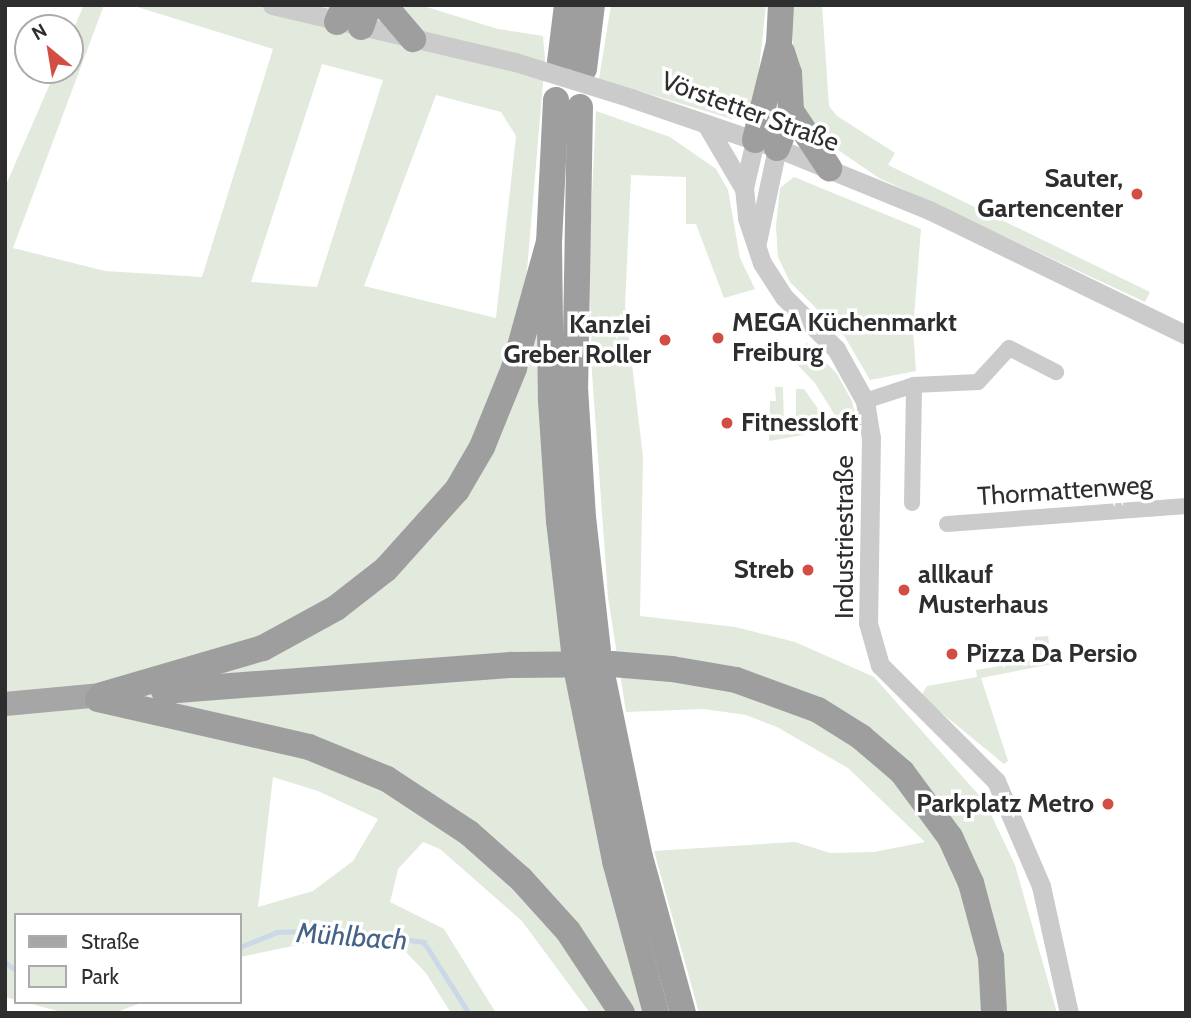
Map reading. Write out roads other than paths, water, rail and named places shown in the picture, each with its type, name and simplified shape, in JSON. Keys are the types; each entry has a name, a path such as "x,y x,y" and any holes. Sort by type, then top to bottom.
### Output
{"highway":[{"path":"384,5 413,39"},
{"path":"567,5 572,65 592,5"},
{"path":"766,144 781,5"},
{"path":"779,43 789,74 791,111 829,168"},
{"path":"93,697 263,648 336,608 386,569 457,490 482,447 514,368 549,242 568,103 576,413 588,664 683,1013"},
{"path":"766,144 791,111"},
{"path":"549,242 554,461 588,664 615,861 656,1013"},
{"path":"93,697 512,666 600,664 672,669 736,680 818,710 861,737 902,772 929,803 971,883 991,957 994,1013"},
{"path":"93,697 297,744 387,779 468,833 522,879 568,931 622,1013"}],"main road":[{"path":"17,703 93,697"}],"street":[{"name":"Vörstetter Straße","path":"272,5 353,15 413,39 515,62 766,144 929,210 1186,335"},
{"path":"706,124 744,188"},
{"name":"Industriestraße","path":"766,144 744,188 756,247 769,277 836,349 865,401 871,437 868,623 880,665 996,781 1041,886 1069,1013"},
{"path":"756,247 766,144"},
{"path":"865,401 914,385 978,382 1009,348 1056,372"},
{"path":"912,503 914,385"},
{"name":"Thormattenweg","path":"947,524 1186,506"}],"waterway":[{"name":"Mühlbach","path":"242,946 277,932 333,930 424,942 469,1013"},
{"name":"Mühlbach","path":"5,962 14,969"}],"place":[{"name":"Sauter, Gartencenter","path":"1137,194"},
{"name":"MEGA Küchenmarkt Freiburg","path":"718,338"},
{"name":"Kanzlei Greber Roller","path":"665,340"},
{"name":"Fitnessloft","path":"727,423"},
{"name":"Streb","path":"808,570"},
{"name":"allkauf Musterhaus","path":"904,590"},
{"name":"Pizza Da Persio","path":"952,654"},
{"name":"Parkplatz Metro","path":"1108,804"}]}
